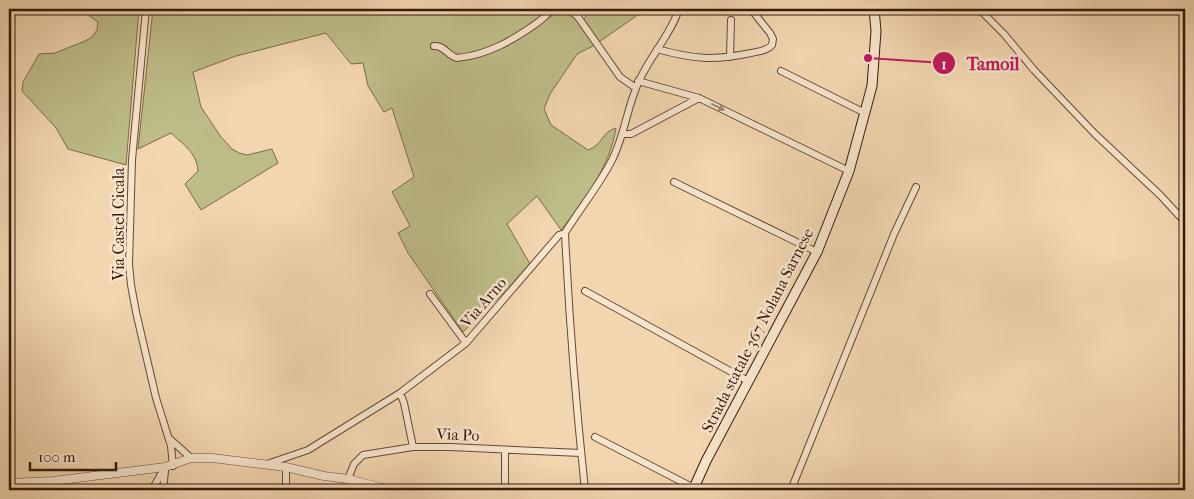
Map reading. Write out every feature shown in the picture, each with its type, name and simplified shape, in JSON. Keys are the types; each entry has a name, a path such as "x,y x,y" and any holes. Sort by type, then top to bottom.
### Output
{"main road":[{"name":"Strada statale 367 Nolana Sarnese","path":"693,489 706,460 817,252 849,171 872,86 876,31 874,9"}],"street":[{"name":"Via Castel Cicala","path":"146,9 132,160 129,264 131,285 144,348 167,435 169,466 163,490"},
{"path":"434,46 442,47 452,57 457,58 488,52 513,39 556,9"},
{"path":"569,9 578,17 620,77 637,85 699,98 849,171"},
{"name":"Via Arno","path":"267,464 316,446 400,393 466,343 559,236 565,233 611,162 637,85 647,63 676,20 679,9"},
{"path":"657,50 685,57 730,57 766,49 772,45 773,39 754,13 756,9"},
{"path":"979,9 994,23 1039,76 1088,128 1160,195 1185,222"},
{"path":"730,57 731,20"},
{"path":"781,71 865,113"},
{"path":"622,134 631,134 699,98"},
{"path":"674,182 817,252"},
{"path":"791,490 894,234 916,187"},
{"path":"565,233 569,321 585,490"},
{"path":"585,292 748,381"},
{"path":"430,294 466,343"},
{"path":"400,393 404,403 412,447"},
{"path":"167,435 174,445 191,458"},
{"path":"595,438 693,489"},
{"name":"Via Po","path":"348,479 354,464 364,456 412,447 581,453"},
{"path":"505,450 505,490"},
{"path":"9,483 53,482 169,466 191,458 212,458 286,467 324,476 348,479 391,490"},
{"path":"152,490 169,466"},
{"path":"286,467 286,490"}],"shaded area":[{"path":"86,9 139,9 126,165 68,149 56,128 22,91 23,82 39,54 55,53 92,37 97,30 98,22 85,13"},
{"path":"153,9 572,9 583,20 592,9 642,9 635,17 593,46 577,54 550,94 544,109 551,125 588,150 597,145 607,132 616,128 613,142 602,170 587,195 561,230 537,196 507,224 530,264 516,281 463,332 408,253 398,233 410,226 392,192 414,177 392,108 384,112 368,86 363,63 351,64 326,33 236,56 193,72 201,107 221,137 232,149 247,155 272,149 278,163 201,210 185,184 198,171 195,159 185,145 171,133 138,149"},
{"path":"582,484 583,490 548,490 555,486"}],"place":[{"name":"Tamoil","path":"868,58"}]}
